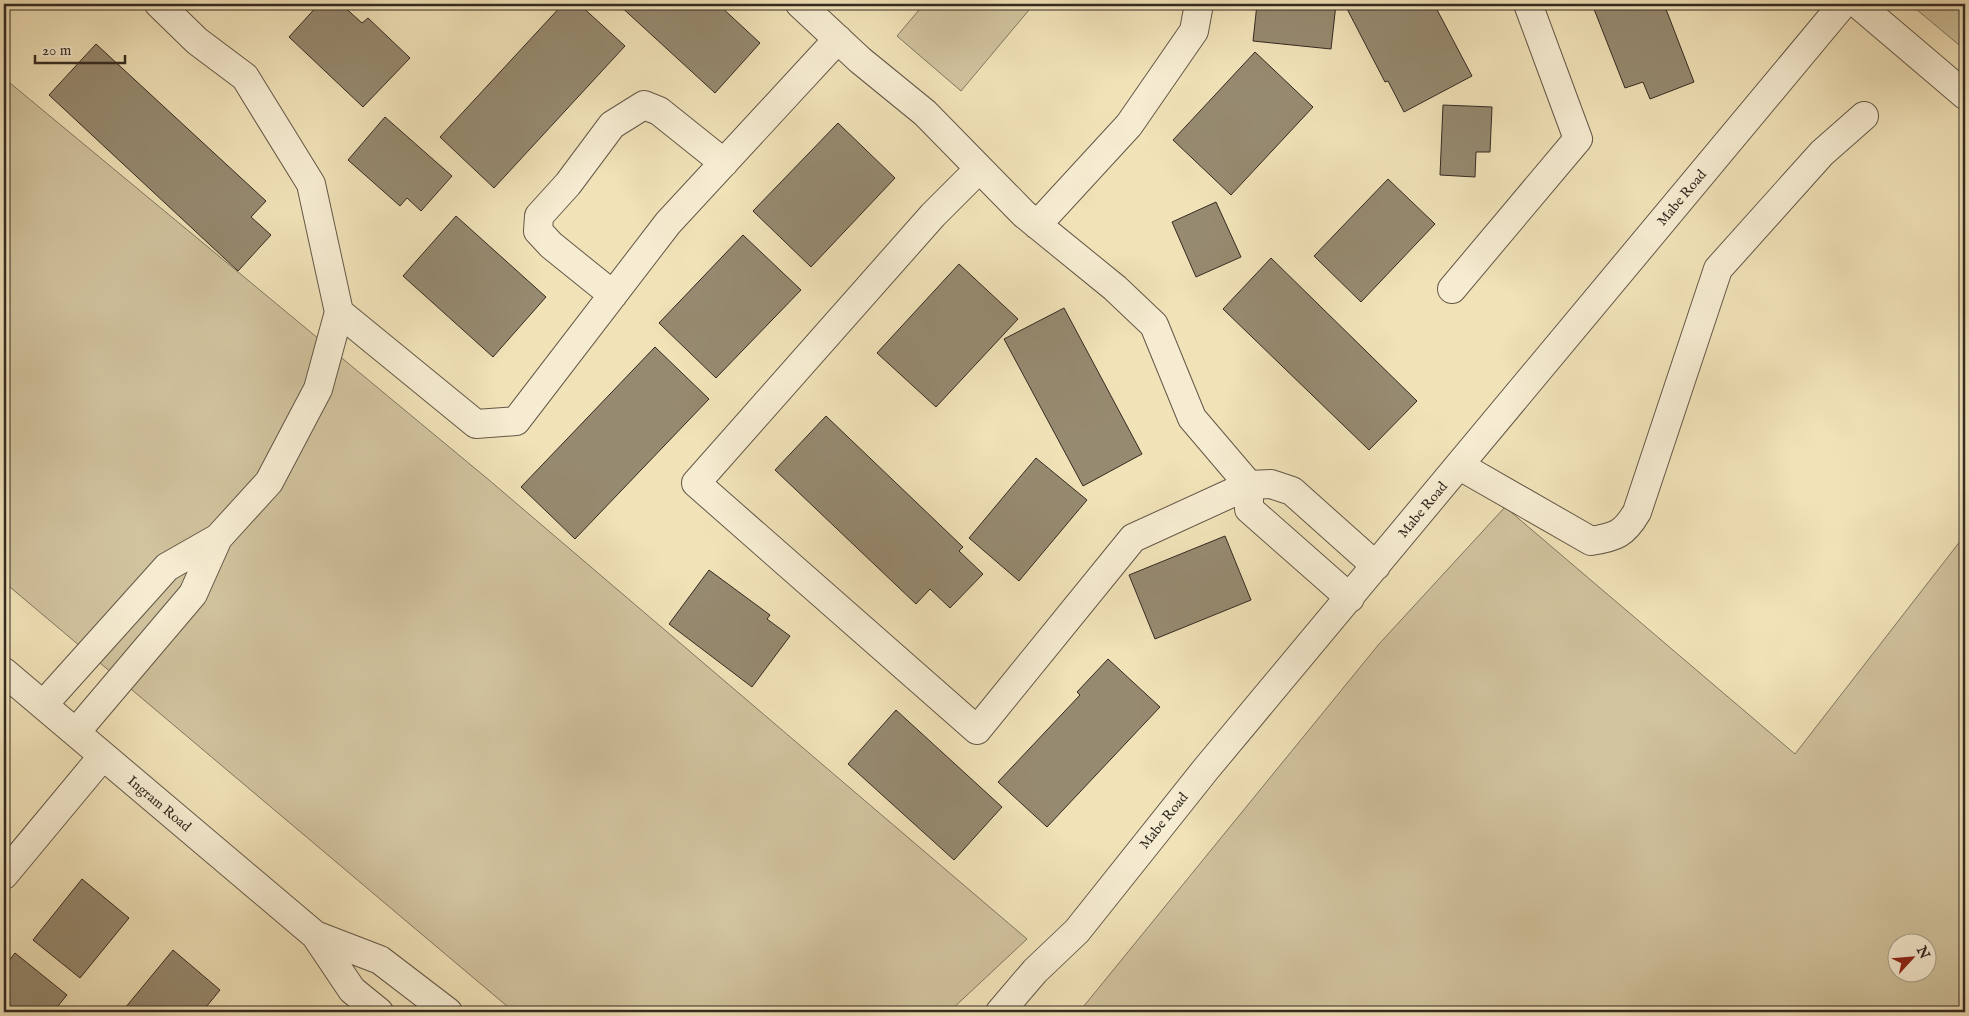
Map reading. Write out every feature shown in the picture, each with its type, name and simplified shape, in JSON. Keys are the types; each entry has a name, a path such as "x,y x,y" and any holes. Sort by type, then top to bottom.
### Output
{"street":[{"path":"43,705 167,567 218,538 269,482 318,390 338,312 311,184 245,77 197,40 159,4"},
{"path":"800,4 925,113 1037,225 1115,288 1154,325 1192,418 1249,485 1249,509 1350,598"},
{"path":"1037,225 1129,125 1194,31 1198,4"},
{"path":"1452,289 1578,139 1528,4"},
{"name":"Mabe Road","path":"1000,1012 1035,971 1077,931 1206,769 1843,4"},
{"path":"1858,4 1965,95"},
{"path":"338,312 476,424 516,421 668,223 838,39"},
{"path":"613,295 551,245 538,231 539,216 568,184 612,124 644,105 659,110 724,163"},
{"path":"1460,466 1591,541 1613,537 1628,527 1638,512 1718,269 1822,153 1864,116"},
{"path":"978,168 932,215 696,483 977,730 1133,538 1249,485 1271,484 1292,491 1376,566"},
{"path":"76,732 193,594 218,538"},
{"name":"Ingram Road","path":"4,672 315,935 352,990 379,1012"},
{"path":"4,876 102,756"},
{"name":"Ingram Road","path":"315,935 380,960 448,1012"}],"shaded area":[{"path":"924,4 1034,4 961,91 897,36"},
{"path":"1910,4 1965,4 1965,50"},
{"path":"4,78 489,480 1027,939 949,1012 514,1012 4,582"},
{"path":"1505,507 1795,754 1965,535 1965,1012 1079,1012 1379,644"}],"building":[{"path":"319,4 341,4 362,23 368,18 410,58 363,107 289,37"},
{"path":"563,4 579,4 625,46 494,188 440,137"},
{"path":"618,4 718,4 760,43 715,93"},
{"path":"1257,4 1336,4 1331,49 1253,41"},
{"path":"1434,4 1472,76 1404,112 1388,81 1385,82 1345,5"},
{"path":"1592,4 1664,4 1694,82 1650,99 1643,82 1625,88"},
{"path":"96,44 266,201 251,217 271,235 238,271 49,95"},
{"path":"1255,52 1313,107 1231,195 1173,140"},
{"path":"1443,105 1492,107 1490,152 1476,152 1475,177 1440,175"},
{"path":"385,117 452,176 421,211 407,198 400,206 348,160"},
{"path":"838,123 895,178 811,267 753,211"},
{"path":"1388,179 1435,224 1361,302 1314,256"},
{"path":"1216,202 1241,257 1196,277 1172,222"},
{"path":"456,216 546,297 493,357 403,276"},
{"path":"743,235 801,290 716,378 659,323"},
{"path":"1271,258 1417,401 1369,450 1223,309"},
{"path":"959,264 1018,319 936,407 877,353"},
{"path":"1064,308 1142,454 1083,486 1004,339"},
{"path":"655,347 709,399 575,539 521,487"},
{"path":"826,416 963,547 959,551 983,574 950,608 930,589 916,604 775,470"},
{"path":"1036,458 1087,500 1019,581 969,538"},
{"path":"1225,536 1251,600 1155,639 1129,575"},
{"path":"709,570 770,615 767,619 790,636 752,687 669,624"},
{"path":"1108,659 1160,707 1047,827 998,782 1080,695 1077,692"},
{"path":"896,710 1002,807 954,860 848,764"},
{"path":"82,879 129,918 80,978 33,940"},
{"path":"173,950 220,990 202,1012 131,1012 125,1008"},
{"path":"15,953 67,995 53,1012 4,1012 4,967"}]}
